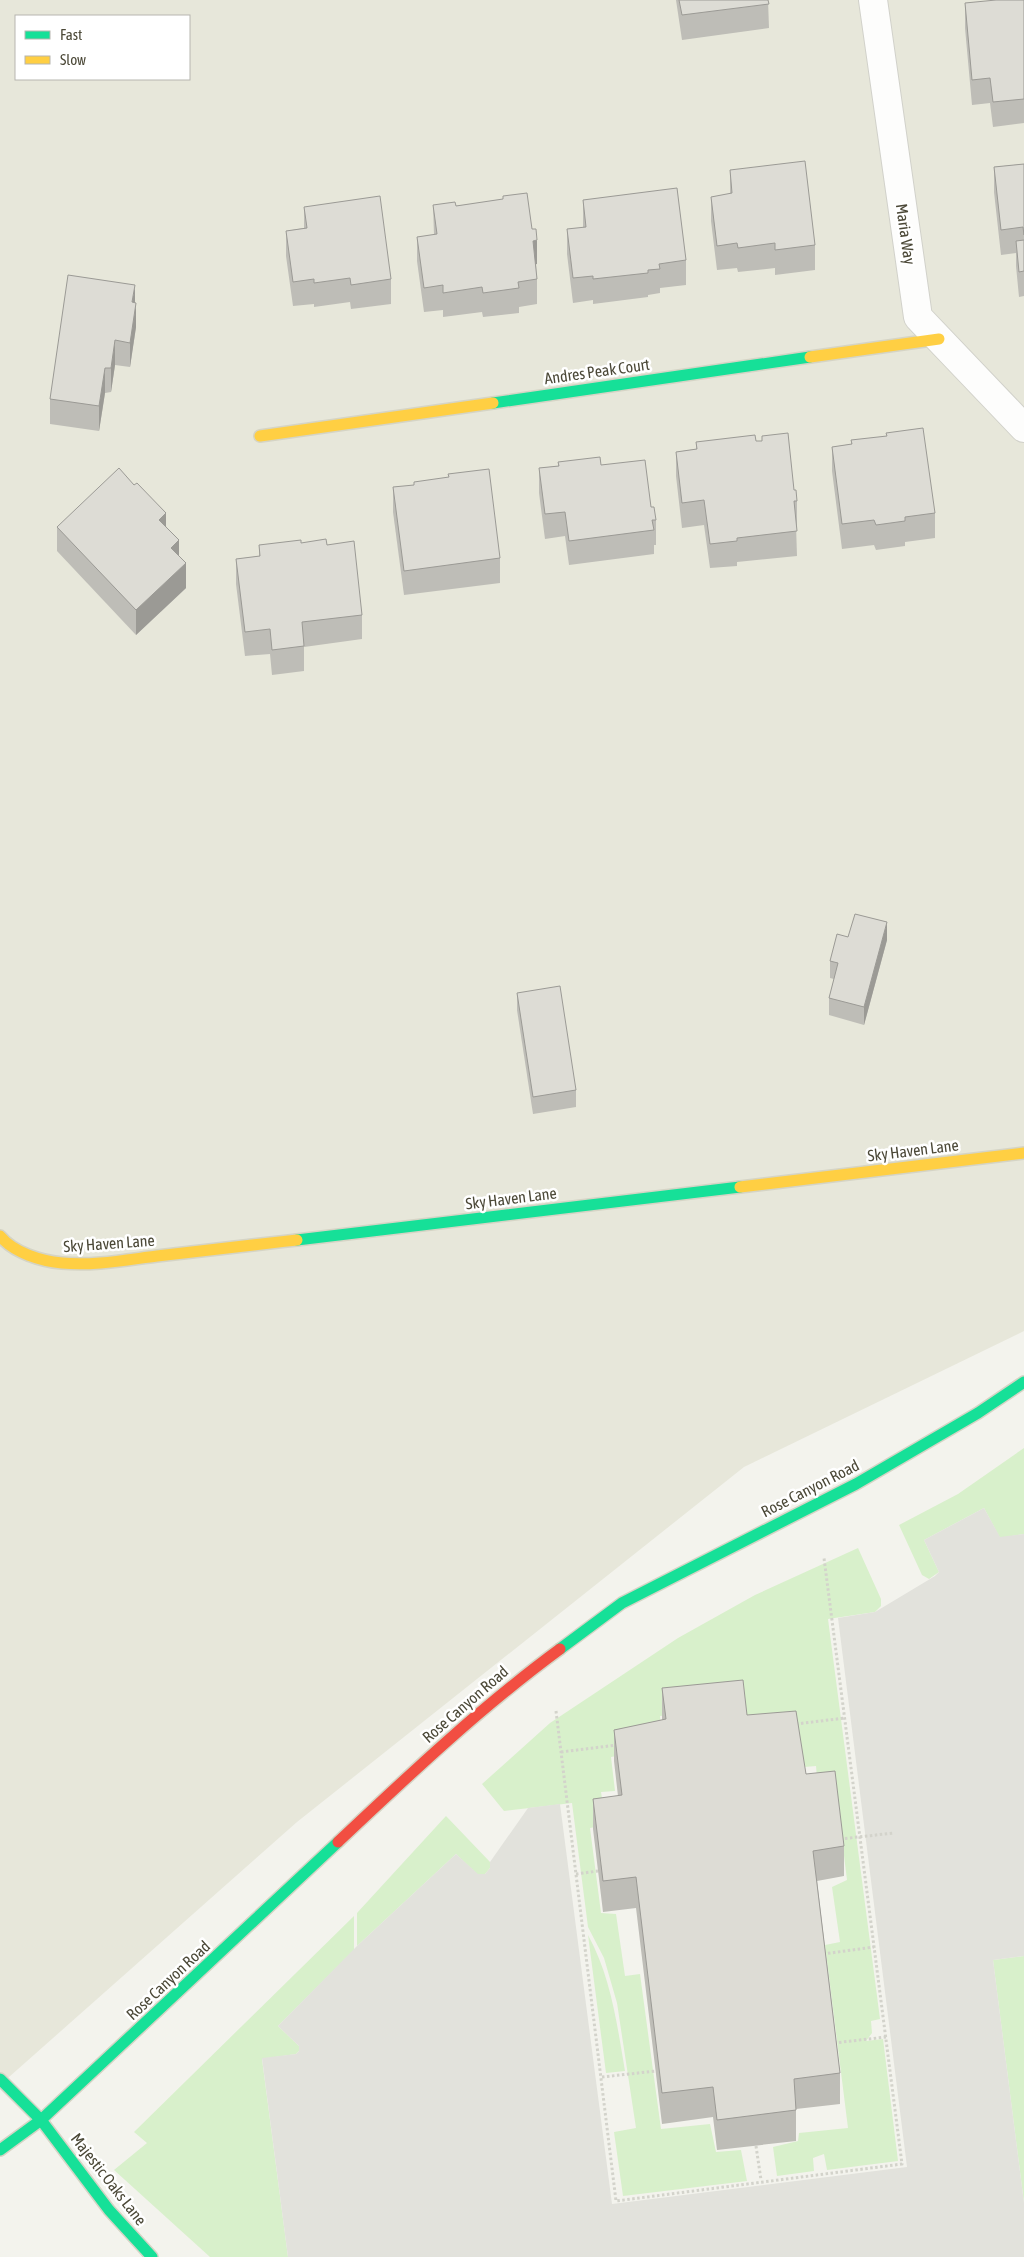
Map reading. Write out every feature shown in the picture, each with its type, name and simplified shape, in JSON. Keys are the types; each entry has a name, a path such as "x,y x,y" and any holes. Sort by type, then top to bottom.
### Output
{"street":[{"name":"Maria Way","path":"873,0 918,317 1024,428"},
{"name":"Andres Peak Court","path":"260,436 939,339"},
{"name":"Sky Haven Lane","path":"2,1239 38,1259 71,1264 108,1262 1024,1153"},
{"name":"Rose Canyon Road","path":"0,2150 42,2120 423,1762 515,1682 622,1603 856,1484 978,1413 1024,1382"},
{"name":"Majestic Oaks Lane","path":"0,2078 42,2120 108,2210 152,2257"}],"path":[{"path":"556,1711 616,2201 761,2180 902,2164 824,1558"},
{"path":"791,1725 845,1718"},
{"path":"561,1752 627,1744"},
{"path":"839,1839 894,1833"},
{"path":"576,1874 598,1871"},
{"path":"822,1954 874,1947"},
{"path":"833,2043 886,2037"},
{"path":"602,2077 656,2071"},
{"path":"756,2146 761,2180"}],"shaded area":[{"path":"0,0 1024,0 1024,1331 744,1467 297,1822 0,2085"},
{"path":"984,1508 1000,1537 1024,1534 1024,1956 993,1960 1024,2203 1024,2257 288,2257 262,2058 296,2054 299,2051 299,2046 278,2026 357,1946 456,1854 478,1874 485,1874 490,1868 490,1862 528,1808 560,1804 612,2204 907,2167 838,1618 875,1612 935,1576 939,1572 924,1540"}],"green space":[{"path":"1024,1448 1024,1534 1000,1538 984,1508 924,1540 939,1572 929,1579 922,1575 899,1525 958,1494"},
{"path":"858,1548 881,1599 881,1606 875,1612 828,1619 880,2019 871,2021 872,2033 866,2041 883,2039 898,2161 827,2170 824,2154 813,2158 814,2171 777,2176 773,2147 798,2141 799,2133 848,2128 825,1945 840,1942 832,1887 847,1880 837,1799 819,1800 816,1766 804,1767 751,1742 744,1709 660,1716 663,1748 611,1757 615,1791 601,1792 606,1825 590,1828 601,1913 616,1914 625,1976 640,1974 661,2129 710,2124 716,2152 741,2150 747,2181 623,2196 614,2132 636,2128 617,2003 604,1958 588,1927 572,1803 504,1811 482,1784 550,1723 678,1638 755,1595"},
{"path":"446,1816 490,1862 490,1868 485,1874 478,1875 456,1854 357,1946 357,1913"},
{"path":"354,1916 354,1950 278,2026 299,2046 299,2051 296,2054 262,2059 288,2257 210,2257 114,2170 147,2143 134,2132"},
{"path":"588,1935 608,1984 625,2071 606,2073"},
{"path":"1024,1956 1024,2203 993,1960"}],"building":[{"path":"679,0 768,0 769,4 682,15"},
{"path":"1024,0 1024,99 993,102 990,78 972,80 965,3"},
{"path":"805,161 815,245 775,250 775,243 738,248 737,243 717,246 711,197 732,193 730,170"},
{"path":"1024,164 1024,235 1023,227 1001,230 994,167"},
{"path":"677,188 686,260 659,264 660,269 648,270 648,273 593,279 593,276 573,278 567,229 586,227 583,200"},
{"path":"527,193 532,229 536,229 537,240 533,241 537,279 518,282 519,288 483,293 482,287 443,293 443,285 424,288 417,237 437,234 433,205 455,202 456,206 503,199 503,196"},
{"path":"380,196 391,279 351,285 350,278 314,283 314,279 293,282 286,231 307,228 304,207"},
{"path":"1024,240 1024,271 1019,272 1016,241"},
{"path":"68,275 135,285 132,302 136,303 130,343 115,340 111,368 105,368 99,406 50,399"},
{"path":"923,428 935,513 905,517 905,521 876,525 874,520 842,524 832,447 852,444 851,440 887,436 886,433"},
{"path":"788,433 794,490 796,490 797,501 794,501 797,531 737,538 737,541 710,544 704,500 682,503 676,452 697,449 696,442 755,435 756,441 762,441 762,436"},
{"path":"600,457 601,465 645,460 651,507 654,507 656,520 652,520 654,530 569,541 565,512 545,514 539,468 559,466 558,462"},
{"path":"119,468 134,485 137,483 166,513 159,520 179,540 171,548 186,563 136,610 57,527"},
{"path":"489,469 500,558 404,571 393,487 414,485 414,482 449,477 448,474"},
{"path":"326,539 327,545 354,541 362,615 302,622 304,646 272,650 270,629 245,632 236,559 260,556 259,545 301,540 301,543"},
{"path":"855,914 887,922 864,1007 829,998 838,963 830,961 837,934 848,937"},
{"path":"560,986 576,1090 533,1097 517,993"},
{"path":"743,1680 747,1715 796,1711 806,1774 835,1771 844,1846 813,1851 840,2073 794,2079 796,2110 717,2120 713,2087 662,2093 636,1877 603,1881 593,1799 622,1795 614,1730 666,1719 662,1688"}],"traffic: fast":[{"path":"493,403 810,357"},
{"path":"297,1240 740,1187"},
{"path":"560,1649 622,1603 856,1484 978,1413 1024,1382"},
{"path":"0,2150 41,2120 338,1842"},
{"path":"0,2079 41,2120 109,2210 152,2257"}],"traffic: slow":[{"path":"810,357 939,339"},
{"path":"260,436 493,403"},
{"path":"740,1187 1024,1153"},
{"path":"0,1236 13,1247 28,1255 54,1262 74,1264 109,1262 297,1240"}],"traffic: jam":[{"path":"338,1842 474,1718 560,1649"}]}
